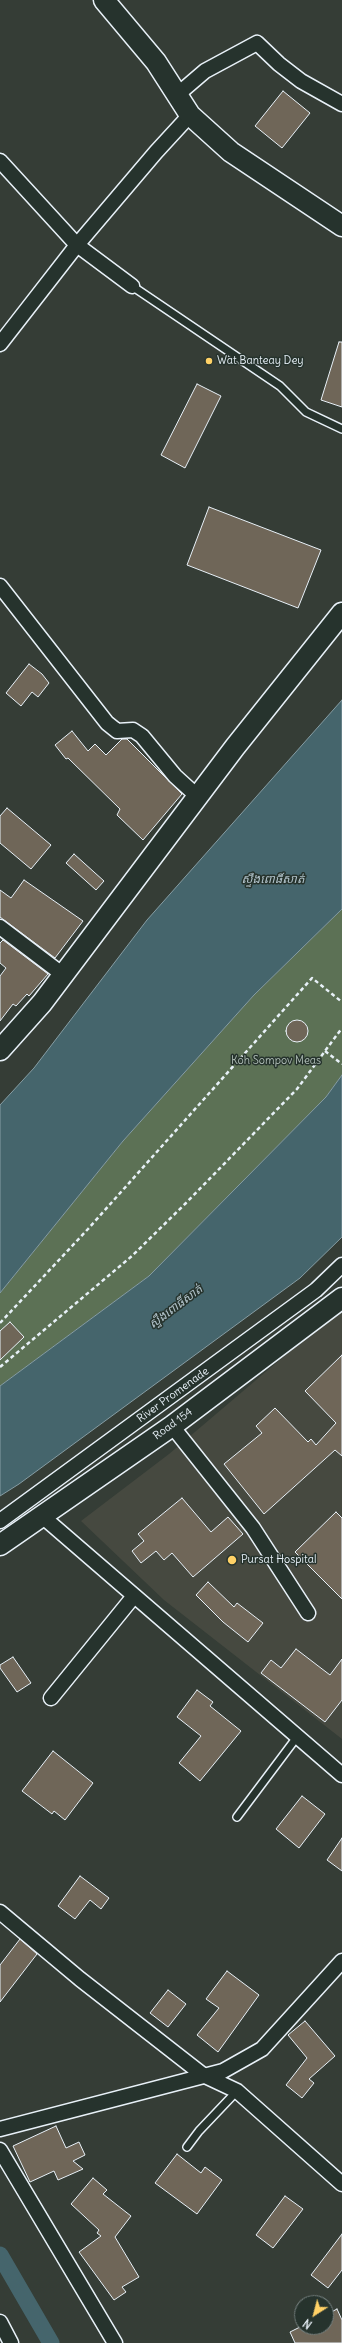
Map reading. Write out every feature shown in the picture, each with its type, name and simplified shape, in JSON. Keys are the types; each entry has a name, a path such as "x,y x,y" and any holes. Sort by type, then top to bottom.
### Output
{"street":[{"path":"104,0 156,62 190,115 231,152 342,226"},
{"path":"177,95 205,70 257,43 279,64 301,81 342,104"},
{"path":"0,344 77,245 190,115"},
{"path":"0,161 77,245 132,286"},
{"path":"0,586 107,723 116,731 133,730 142,736 175,776 198,797"},
{"path":"1,1047 42,1003 62,974 198,797 342,613"},
{"path":"0,927 62,974"},
{"name":"River Promenade","path":"0,1521 316,1290 342,1265"},
{"name":"Road 154","path":"0,1544 172,1426 342,1298"},
{"path":"172,1426 253,1528 308,1613"},
{"path":"42,1516 342,1775"},
{"path":"51,1698 134,1596"},
{"path":"0,1912 80,1979 203,2076 237,2091 342,2184"},
{"path":"0,2128 223,2071 262,2049 342,1961"},
{"path":"0,2150 115,2343"},
{"path":"0,2322 11,2343"}],"lane":[{"path":"132,286 280,386 306,412 342,429"},
{"path":"237,1817 297,1737"},
{"path":"187,2147 199,2131 237,2091"}],"path":[{"path":"0,1323 88,1229 312,978 342,1002"},
{"path":"0,1367 137,1250 297,1089 342,1028"},
{"path":"325,1051 342,1064"}],"shaded area":[{"name":"Pursat Hospital","path":"342,1307 342,1739 164,1600 81,1521 169,1454"}],"green space":[{"name":"Koh Sompov Meas","path":"342,909 342,1075 326,1097 149,1276 0,1386 0,1293 123,1141 254,995"}],"water":[{"name":"ស្ទឹងពោធិ៍សាត់","path":"342,700 342,909 254,995 123,1141 0,1293 0,1105 34,1068 147,920"},
{"name":"ស្ទឹងពោធិ៍សាត់","path":"342,1075 342,1237 300,1278 19,1484 0,1496 0,1386 149,1276 326,1097"}],"building":[{"path":"283,91 310,113 282,148 255,126"},
{"path":"339,342 342,342 342,407 321,400"},
{"path":"197,384 221,396 185,468 161,455"},
{"path":"209,507 321,550 298,608 187,565"},
{"path":"29,664 42,674 49,683 38,697 32,692 21,706 6,693"},
{"path":"72,731 88,751 95,744 106,755 122,739 127,739 182,794 143,840 117,815 120,809 68,758 66,759 55,745"},
{"path":"7,808 51,845 31,869 0,843 0,816"},
{"path":"74,854 104,881 96,890 66,863"},
{"path":"24,880 83,921 55,958 0,917 0,890 11,898"},
{"path":"3,940 48,974 29,996 27,994 16,1006 13,1004 0,1021 0,976 6,968 0,963 0,943"},
{"path":"297,1020 305,1023 308,1031 305,1039 297,1042 289,1039 286,1031 289,1023"},
{"path":"10,1322 24,1337 0,1360 0,1331"},
{"path":"342,1355 342,1456 335,1450 264,1514 224,1464 262,1433 256,1426 275,1408 308,1442 311,1439 316,1445 336,1423 305,1391"},
{"path":"182,1498 211,1532 228,1517 243,1534 193,1577 172,1553 164,1560 156,1551 141,1563 132,1551 144,1541 138,1534"},
{"path":"336,1512 342,1518 342,1599 295,1552"},
{"path":"208,1582 234,1607 237,1603 263,1623 248,1642 223,1622 196,1595"},
{"path":"296,1649 330,1675 342,1659 342,1700 325,1722 261,1673 271,1660 281,1668"},
{"path":"13,1657 31,1683 17,1692 0,1668 0,1665"},
{"path":"197,1690 213,1702 210,1706 241,1731 200,1781 179,1763 201,1736 177,1717"},
{"path":"53,1751 93,1783 65,1820 54,1811 52,1814 22,1791"},
{"path":"302,1796 325,1814 299,1848 276,1829"},
{"path":"342,1838 342,1871 327,1860"},
{"path":"80,1876 109,1898 101,1909 90,1900 75,1919 58,1906"},
{"path":"20,1939 37,1954 0,2002 0,1965"},
{"path":"227,1971 259,1995 218,2052 197,2035 219,2008 206,1999"},
{"path":"168,1990 186,2004 168,2027 150,2013"},
{"path":"305,2021 335,2056 309,2079 314,2083 302,2098 286,2085 307,2058 288,2035"},
{"path":"56,2126 66,2148 79,2142 85,2155 73,2161 83,2169 58,2180 54,2171 30,2182 13,2146"},
{"path":"177,2154 201,2173 205,2167 222,2180 197,2214 155,2183"},
{"path":"93,2178 107,2190 103,2194 131,2216 115,2237 139,2277 122,2287 126,2292 114,2300 79,2252 101,2236 97,2233 99,2230 71,2204"},
{"path":"285,2196 303,2209 273,2248 256,2235"},
{"path":"342,2234 342,2270 328,2288 311,2275"},
{"path":"337,2309 342,2320 342,2343 295,2343 290,2332 294,2330 294,2335 334,2335 334,2311"}],"waterway":[{"path":"0,2255 51,2343"}],"place":[{"name":"Wat Banteay Dey","path":"209,361"},
{"name":"Pursat Hospital","path":"232,1560"}]}
